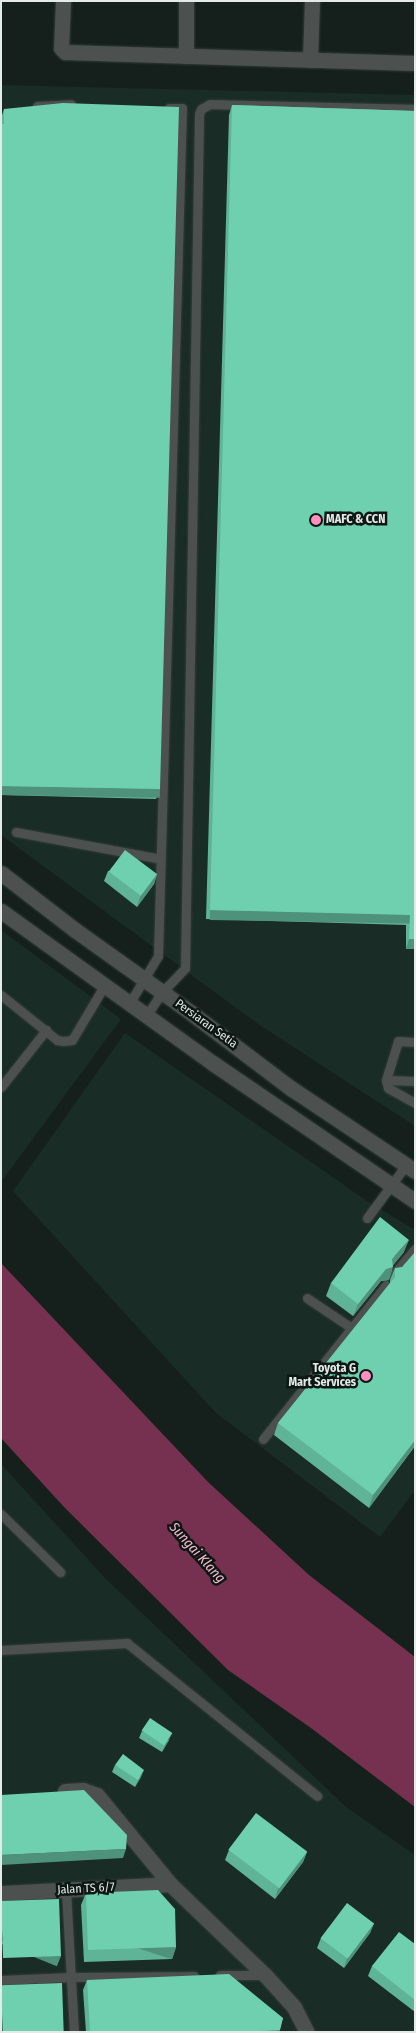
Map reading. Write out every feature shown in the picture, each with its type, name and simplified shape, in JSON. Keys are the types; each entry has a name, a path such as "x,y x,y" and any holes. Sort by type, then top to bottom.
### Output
{"street":[{"path":"63,1 61,48 65,52 415,63"},
{"path":"186,1 186,56"},
{"path":"310,60 312,1"},
{"name":"Persiaran Setia","path":"1,873 75,930 292,1089 410,1168"},
{"path":"1,911 146,1016 415,1201"},
{"path":"46,1792 83,1790 98,1795 170,1884 265,1975 294,2007 307,2032"},
{"name":"Jalan TS 6/7","path":"1,1893 170,1884"}],"lane":[{"path":"30,107 77,104"},
{"path":"146,1016 162,992 185,968 199,114 201,109 210,104 415,109"},
{"path":"129,1004 158,956 182,108 163,108"},
{"path":"16,832 161,859"},
{"path":"1,994 57,1040 72,1040 104,986"},
{"path":"1,1087 46,1030"},
{"path":"415,1042 398,1041 386,1080 388,1088 415,1104"},
{"path":"386,1080 415,1082"},
{"path":"367,1218 391,1185 410,1168"},
{"path":"393,1275 415,1248"},
{"path":"263,1439 386,1284"},
{"path":"307,1298 350,1327"},
{"path":"1,1514 60,1572"},
{"path":"1,1650 127,1643 317,1796"},
{"path":"66,1890 74,2032"},
{"path":"1,1980 71,1977 265,1975"}],"shaded area":[{"path":"1,85 415,95 415,1126 258,1024 1,835"},
{"path":"1,930 121,1019 1,1182"},
{"path":"125,1033 364,1199 415,1230 415,1490 380,1537 216,1413 13,1191"},
{"path":"1,1464 105,1578 346,1807 415,1855 415,2032 1,2032"}],"water":[{"name":"Sungai Klang","path":"1,1263 208,1482 309,1575 415,1657 415,1807 311,1728 228,1670 64,1507 1,1438"}],"building":[{"path":"63,103 179,107 160,789 1,786 1,124 4,124 4,109"},
{"name":"MAFC & CCN","path":"232,105 415,111 415,939 409,939 410,915 210,910"},
{"path":"125,850 157,874 141,896 109,872"},
{"path":"380,1217 409,1240 392,1259 393,1267 386,1269 358,1304 331,1283"},
{"name":"Toyota G Mart Services","path":"415,1252 415,1440 373,1495 278,1423 395,1277 395,1268 402,1267"},
{"path":"150,1718 172,1733 164,1746 142,1730"},
{"path":"123,1754 144,1770 138,1780 115,1765"},
{"path":"84,1790 127,1835 126,1849 1,1855 1,1795"},
{"path":"256,1813 307,1852 279,1888 228,1850"},
{"path":"158,1890 175,1909 176,1947 88,1950 86,1893"},
{"path":"59,1899 61,1956 3,1958 1,1901"},
{"path":"347,1903 374,1923 348,1959 321,1938"},
{"path":"399,1932 415,1944 415,2000 372,1966"},
{"path":"229,1974 283,2018 280,2030 239,2032 90,2032 87,1980"},
{"path":"62,1983 64,2032 3,2032 1,1985"}],"place":[{"name":"MAFC & CCN","path":"316,520"},
{"name":"Toyota G Mart Services","path":"366,1376"}]}
